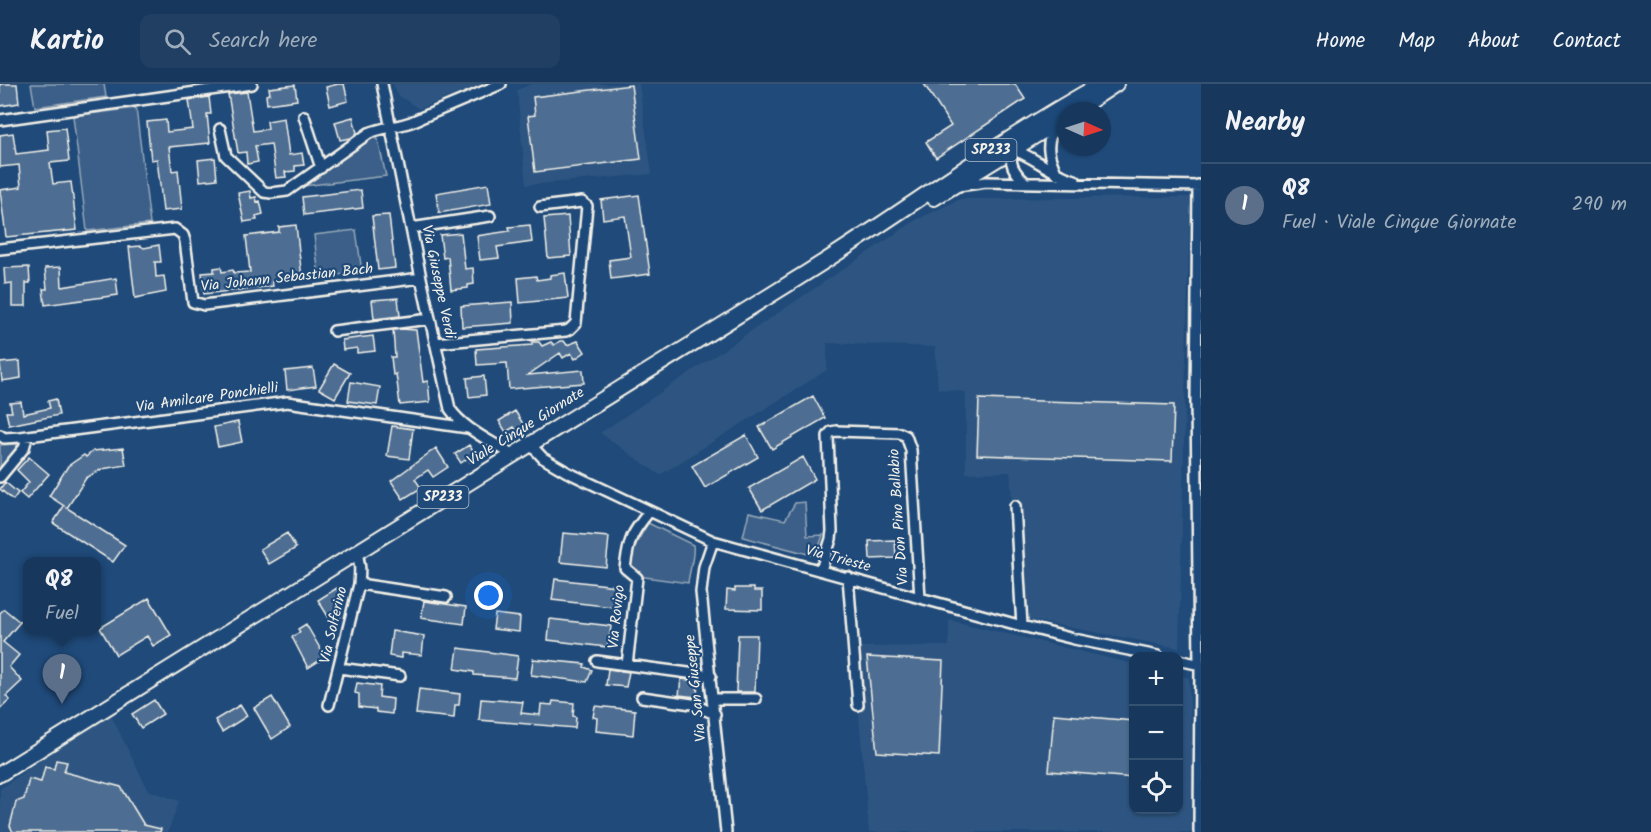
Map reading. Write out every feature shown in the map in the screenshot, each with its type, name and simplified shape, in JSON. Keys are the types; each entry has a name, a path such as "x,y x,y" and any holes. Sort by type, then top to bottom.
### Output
{"main road":[{"path":"1089,102 1116,84"},
{"name":"Viale Cinque Giornate","path":"0,774 951,182 1098,85"},
{"name":"Viale Cinque Giornate","path":"951,182 1013,150 1057,122"}],"street":[{"path":"0,120 252,84"},
{"name":"Via Giuseppe Verdi","path":"382,84 450,409 456,418 468,428 512,455"},
{"path":"220,129 226,156 264,192 271,193 287,190 369,133 411,122 501,84"},
{"path":"1025,182 1016,174 1012,166 1015,143 1030,131 1083,99 1098,85"},
{"path":"304,116 321,168"},
{"path":"1057,125 1048,137 1048,158 1057,174"},
{"path":"1013,150 1023,153 1057,174 1092,185"},
{"path":"951,182 1200,186 1196,400 1200,665 1199,832"},
{"path":"435,343 566,331 573,327 576,323 587,206 582,202 540,207"},
{"path":"411,228 490,216"},
{"name":"Via Johann Sebastian Bach","path":"0,249 176,229 183,235 193,302 204,305 421,278"},
{"path":"334,331 430,319"},
{"name":"Via Amilcare Ponchielli","path":"0,435 12,438 58,433 287,402 468,428"},
{"name":"Via Don Pino Ballabio","path":"821,570 832,531 828,436 831,432 836,431 900,433 908,440 911,450 920,598"},
{"path":"0,477 24,448 27,436"},
{"name":"Via Trieste","path":"530,444 543,458 567,472 712,542 1022,626 1136,652"},
{"path":"1015,506 1022,626"},
{"name":"Via Rovigo","path":"627,665 637,578 625,568 628,542 650,512"},
{"name":"Via San Giuseppe","path":"712,542 701,586 726,832"},
{"name":"Via Solferino","path":"329,705 359,584 360,568 356,552"},
{"path":"848,577 858,705"},
{"path":"359,584 446,597"},
{"path":"597,661 711,676"},
{"path":"1183,661 1200,665"},
{"path":"339,668 400,676"},
{"path":"642,697 692,704 715,714"},
{"path":"713,699 756,699"}],"shaded area":[{"path":"31,84 104,84 106,97 35,107"},
{"path":"393,84 482,84 419,109 398,95"},
{"path":"532,84 639,84 652,174 526,185 517,90"},
{"path":"136,108 150,224 87,231 73,116"},
{"path":"373,137 378,140 386,176 303,186"},
{"path":"1190,197 1179,648 1020,618 1010,472 966,473 966,392 938,389 935,347 827,343 827,370 660,475 600,433 916,220 960,199"},
{"path":"356,230 362,272 319,277 314,235"},
{"path":"16,444 20,449 0,474 0,445"},
{"path":"805,502 807,536 823,535 816,556 743,537 749,512 785,520 795,503"},
{"path":"648,523 693,545 693,559 688,583 638,576 628,567 630,548 635,546"},
{"path":"949,620 1129,663 1129,814 1183,814 1183,676 1189,678 1195,832 869,832 853,647 949,646"},
{"path":"109,711 148,790 179,801 168,832 0,832 0,789"}],"building":[{"path":"0,84 17,84 19,103 0,106"},
{"path":"344,84 348,101 330,106 326,87"},
{"path":"924,84 1015,84 1025,99 936,158 926,142 951,126"},
{"path":"295,85 297,100 267,104 266,95 270,94 269,88"},
{"path":"631,85 641,159 535,172 528,116 535,115 533,97"},
{"path":"247,92 253,131 268,129 267,121 284,118 289,155 302,153 304,165 295,166 295,171 285,172 286,177 276,178 271,144 255,146 258,162 247,164 246,152 238,153 228,94"},
{"path":"209,97 211,114 207,114 210,143 169,147 172,171 178,170 182,209 163,211 157,159 151,160 147,122 166,120 167,132 193,129 189,100"},
{"path":"353,117 357,133 351,138 340,140 335,122"},
{"path":"65,128 69,161 50,163 53,184 71,182 77,230 6,237 0,190 21,187 19,165 0,167 0,135 13,133 16,154 49,150 47,130"},
{"path":"215,158 217,179 200,181 198,160"},
{"path":"488,184 491,204 439,213 436,193"},
{"path":"361,190 363,208 304,215 302,197"},
{"path":"250,191 251,198 256,197 257,202 260,201 263,214 256,216 257,220 244,222 238,193"},
{"path":"639,195 650,274 611,279 609,260 631,257 625,216 603,219 601,200"},
{"path":"389,215 395,268 378,270 372,216"},
{"path":"568,216 571,256 548,258 544,218"},
{"path":"296,225 302,278 272,282 273,286 204,294 202,273 214,272 214,268 221,267 222,272 233,270 234,273 250,272 246,236 279,232 279,227"},
{"path":"530,225 532,242 497,247 499,258 480,260 477,236 510,231 509,227"},
{"path":"461,233 465,269 473,268 474,284 468,285 468,288 451,290 448,257 443,258 440,235"},
{"path":"159,245 161,262 155,262 156,277 164,276 166,292 135,298 129,247 144,248"},
{"path":"29,267 30,283 26,283 26,306 12,306 12,283 5,284 4,268"},
{"path":"61,267 62,287 116,278 118,295 45,305 43,289 47,289 45,268"},
{"path":"565,273 568,298 520,303 518,278 536,276 537,280"},
{"path":"398,298 400,316 374,319 372,300"},
{"path":"512,302 513,323 462,327 461,306"},
{"path":"393,330 416,330 423,382 428,381 430,402 400,405 391,357 395,357"},
{"path":"373,336 375,351 357,353 357,348 343,350 342,340"},
{"path":"564,341 567,345 578,341 585,352 575,359 571,353 563,358 560,353 528,375 583,370 584,383 509,389 507,363 477,365 476,349 532,345 532,342 539,342 542,346 551,342 554,345"},
{"path":"20,361 21,378 2,381 0,363"},
{"path":"334,364 350,373 335,398 319,389"},
{"path":"313,368 316,386 287,390 285,371"},
{"path":"484,376 486,395 469,397 467,378"},
{"path":"351,382 380,387 377,405 348,401"},
{"path":"813,396 825,418 772,449 759,427"},
{"path":"56,399 59,415 9,425 6,412 12,412 10,403 21,402 23,414 50,408 48,401"},
{"path":"979,399 1174,405 1172,461 977,455"},
{"path":"515,411 525,427 517,431 514,427 506,432 499,421"},
{"path":"238,422 242,442 218,447 214,427"},
{"path":"392,426 413,429 409,459 387,456"},
{"path":"746,435 758,457 705,488 692,466"},
{"path":"469,445 477,457 470,462 468,458 461,463 455,454"},
{"path":"123,448 126,465 102,469 86,478 67,508 125,545 113,562 53,523 64,506 49,496 68,466 84,455 86,457 93,451"},
{"path":"436,448 448,467 433,477 428,470 415,479 421,488 403,499 391,481"},
{"path":"29,457 49,474 27,499 20,493 29,482 17,470"},
{"path":"803,457 815,479 762,510 749,488"},
{"path":"5,482 18,493 13,500 0,489"},
{"path":"287,533 296,548 269,564 260,549"},
{"path":"563,533 609,537 606,567 560,562"},
{"path":"895,540 896,558 870,559 869,541"},
{"path":"555,579 616,586 613,607 552,600"},
{"path":"337,588 344,598 339,606 342,611 340,618 332,623 318,600"},
{"path":"735,588 754,588 754,591 762,591 762,610 726,609 727,590 735,591"},
{"path":"149,598 171,635 153,646 147,636 116,655 101,627"},
{"path":"424,601 466,607 464,624 421,618"},
{"path":"4,609 20,622 3,642 19,655 9,667 22,681 6,696 10,700 0,709 0,613"},
{"path":"495,614 520,617 519,632 493,629"},
{"path":"550,619 611,626 609,642 606,647 548,640"},
{"path":"306,624 325,657 308,668 292,637"},
{"path":"392,631 424,636 422,655 401,653 401,658 389,656"},
{"path":"738,635 757,635 755,692 736,692"},
{"path":"458,648 518,656 515,678 474,675 474,672 455,669"},
{"path":"867,657 943,661 939,756 877,752"},
{"path":"533,659 585,664 584,667 592,670 587,682 531,675"},
{"path":"608,669 629,672 626,687 606,685"},
{"path":"681,679 698,681 697,697 679,695"},
{"path":"357,683 380,686 379,697 393,699 392,714 359,707 359,694 355,693"},
{"path":"419,689 460,694 459,705 455,705 454,718 416,714"},
{"path":"272,697 290,727 272,739 254,708"},
{"path":"481,699 523,702 521,713 540,715 541,704 552,705 553,701 574,703 575,728 479,720"},
{"path":"154,700 163,714 141,728 132,714"},
{"path":"240,705 247,716 222,732 215,720"},
{"path":"595,706 635,710 633,735 596,731 597,718 593,717"},
{"path":"1054,714 1129,721 1129,778 1049,771"},
{"path":"56,760 67,762 64,772 121,787 144,825 161,829 160,832 13,832 10,826 16,802 24,799 29,779 41,782 45,767 54,769"}],"place":[{"name":"Q8","path":"62,704"}]}
